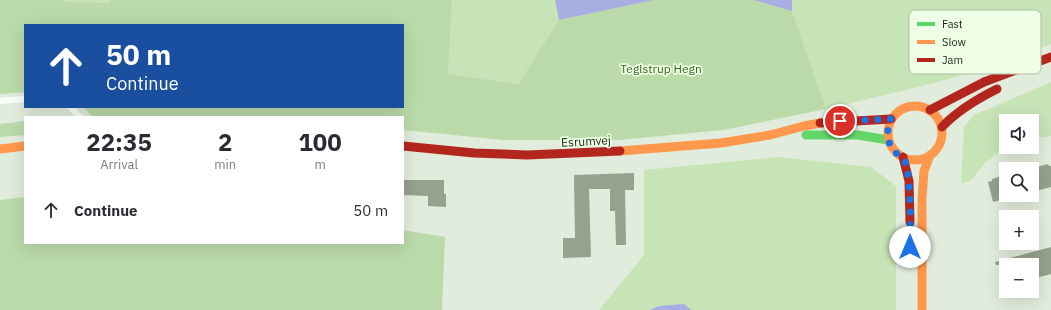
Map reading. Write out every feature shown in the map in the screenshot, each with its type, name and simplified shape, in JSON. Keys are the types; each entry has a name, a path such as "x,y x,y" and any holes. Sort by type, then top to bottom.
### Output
{"main road":[{"path":"1041,61 1051,57"},
{"path":"1041,70 1051,66"},
{"path":"930,110 984,82 1005,74"},
{"path":"942,127 952,116 971,102 1007,84"},
{"path":"908,106 918,106 930,110 935,114 942,127 940,143 936,150 930,155 917,160 903,157 897,153 888,140 891,119 898,111 908,106"},
{"name":"Esrumvej","path":"404,146 474,152 538,155 620,151 713,144 770,135 804,126 828,122 891,119"},
{"name":"Esrumvej","path":"770,135 852,133 871,135 888,140"},
{"path":"0,149 24,146"},
{"path":"922,310 922,199 924,171 930,155"},
{"path":"903,157 907,168 910,199 910,231"}],"lane":[{"path":"0,102 24,99"},
{"path":"71,108 79,116"}],"green space":[{"name":"Teglstrup Hegn","path":"0,0 63,0 68,2 111,3 110,0 452,0 448,74 518,84 559,20 654,0 753,0 792,11 826,109 723,130 619,140 503,140 404,130 404,116 91,116 85,108 404,108 404,24 24,24 24,92 0,94"},
{"path":"63,0 110,0 112,3 68,2"},
{"path":"452,0 555,0 559,20 518,84 448,74"},
{"path":"792,0 1051,0 1051,44 1041,48 1041,10 909,10 909,74 966,74 826,109 792,11"},
{"path":"1051,82 1051,136 1039,138 1039,114 999,114 999,152 986,162 971,180 961,184 964,127 974,115"},
{"path":"24,121 24,135 0,137 0,124"},
{"path":"779,157 871,167 896,186 896,310 599,310 644,255 644,170"},
{"path":"24,197 24,244 404,244 404,230 445,237 442,310 0,310 0,200"}],"water":[{"path":"555,0 654,0 559,20"},
{"path":"753,0 792,0 792,11"},
{"path":"684,304 691,310 649,310 659,306"}],"building":[{"path":"1048,164 1051,166 1051,187 1039,190 1039,166"},
{"path":"634,173 634,190 625,190 626,245 616,245 615,211 610,211 610,189 589,189 591,257 563,258 563,238 575,238 574,175"},
{"path":"999,177 999,201 993,202 988,182 992,181 992,179"},
{"path":"404,180 444,180 446,207 428,206 428,196 404,195"},
{"path":"1051,247 1051,274 1039,277 1039,258 1010,258"},
{"path":"999,261 999,265 996,265 995,262"}],"traffic: fast":[{"path":"806,135 858,135 888,140"}],"traffic: slow":[{"path":"910,106 920,106 930,110 938,118 942,128 942,133 942,138 938,148 930,156 920,160 910,160 900,156 892,148 888,138 888,128 892,118 900,110 910,106"},
{"path":"620,151 721,143 770,135 820,123"},
{"path":"0,149 24,146"},
{"path":"922,310 922,199 924,171 930,155"}],"traffic: jam":[{"path":"1041,61 1051,57"},
{"path":"930,110 984,82 1005,74"},
{"path":"942,127 968,105 997,89"},
{"path":"820,123 891,119"},
{"path":"404,146 474,153 527,155 620,151"},
{"path":"903,157 909,181 910,222"}],"route":[{"path":"840,121 891,119 888,140 897,153 903,157 907,168 910,199 910,247"}]}
